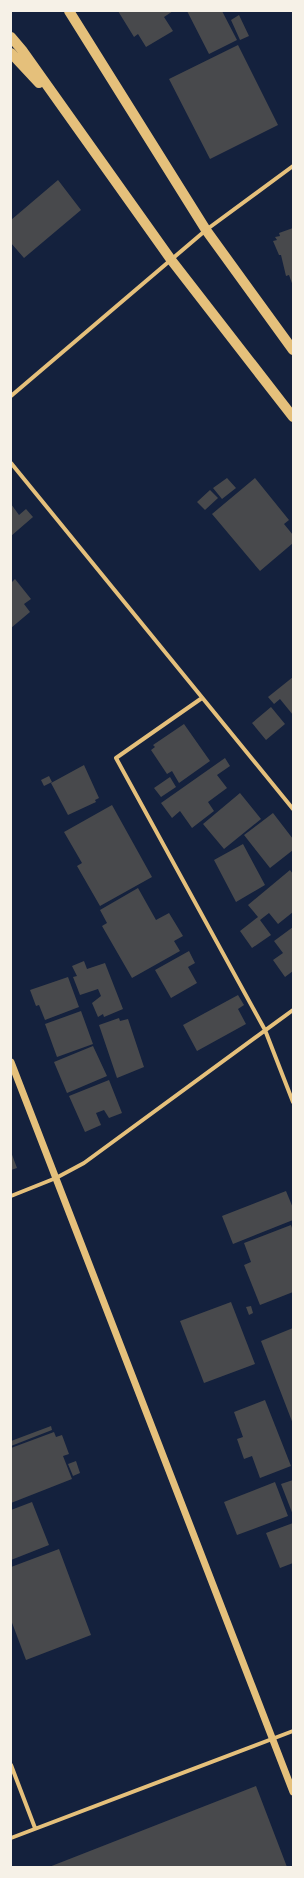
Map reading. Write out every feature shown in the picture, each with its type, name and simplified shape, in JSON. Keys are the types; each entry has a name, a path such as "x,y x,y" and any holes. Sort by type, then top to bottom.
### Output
{"main road":[{"path":"69,11 206,230 293,350"},
{"path":"11,37 172,261 293,417"},
{"path":"11,53 64,109"}],"street":[{"path":"11,396 172,261 206,230 293,166"},
{"path":"11,462 293,809"},
{"path":"202,698 116,758 265,1030 293,1102"},
{"path":"11,1196 56,1178 84,1163 293,1010"},
{"path":"11,1062 293,1792"},
{"path":"11,1838 293,1731"},
{"path":"11,1765 35,1828"}],"building":[{"path":"118,11 173,11 164,17 173,31 146,47 138,34 134,37"},
{"path":"187,11 222,11 237,40 209,54"},
{"path":"239,15 249,36 240,40 231,20"},
{"path":"238,45 278,125 210,159 169,79"},
{"path":"58,180 81,210 24,258 11,243 11,220"},
{"path":"293,228 293,286 289,275 286,276 281,255 279,255 273,241 277,240 275,237 280,236 279,233"},
{"path":"227,478 236,488 222,499 213,488"},
{"path":"255,478 289,520 284,524 293,535 293,543 260,571 212,514"},
{"path":"210,490 218,498 205,510 197,502"},
{"path":"11,504 19,515 26,509 33,517 11,536"},
{"path":"15,579 31,599 24,604 30,612 11,628 11,583"},
{"path":"293,677 293,715 280,699 274,704 268,697"},
{"path":"271,707 285,724 266,740 252,723"},
{"path":"184,724 210,761 179,783 172,771 167,774 151,750 155,747 153,745"},
{"path":"225,758 230,766 217,775 227,788 208,802 214,811 192,828 180,811 172,818 161,803"},
{"path":"84,765 99,798 95,800 96,802 68,815 51,783"},
{"path":"49,776 52,782 44,786 41,780"},
{"path":"170,777 176,787 161,797 154,788"},
{"path":"240,793 261,819 224,849 203,824"},
{"path":"112,805 152,877 100,906 77,866 82,863 64,832"},
{"path":"273,813 293,839 293,850 270,868 244,835"},
{"path":"243,844 265,885 236,902 214,860"},
{"path":"290,870 293,874 293,912 278,924 269,913 260,920 271,935 252,948 240,931 258,917 248,905"},
{"path":"138,888 156,920 169,913 183,936 174,941 180,951 132,978 102,926 107,923 100,910"},
{"path":"293,927 293,971 285,977 273,960 283,953 274,941"},
{"path":"189,951 195,963 188,967 197,983 171,998 155,970"},
{"path":"84,961 87,969 105,963 123,1009 104,1017 103,1014 98,1017 92,1003 101,996 98,989 80,995 73,977 77,976 72,966"},
{"path":"68,977 79,1007 45,1020 39,1005 36,1006 30,990"},
{"path":"238,995 244,1005 238,1009 246,1024 197,1051 183,1025"},
{"path":"81,1011 93,1044 57,1057 45,1024"},
{"path":"119,1018 120,1021 128,1019 144,1067 117,1078 99,1025"},
{"path":"93,1046 107,1076 67,1093 54,1062"},
{"path":"109,1080 122,1113 109,1118 104,1110 96,1113 101,1125 85,1132 69,1096"},
{"path":"11,1152 17,1168 11,1170"},
{"path":"286,1191 293,1208 293,1220 233,1244 222,1216"},
{"path":"291,1225 293,1231 293,1292 260,1305 244,1265 251,1262 244,1243"},
{"path":"231,1302 255,1364 204,1383 180,1321"},
{"path":"251,1306 253,1313 249,1315 246,1307"},
{"path":"293,1328 293,1424 261,1341"},
{"path":"265,1400 291,1466 260,1478 252,1456 244,1459 237,1439 243,1437 234,1412"},
{"path":"51,1426 52,1430 11,1446 11,1441"},
{"path":"54,1432 56,1437 62,1435 69,1454 63,1456 72,1479 11,1503 11,1448"},
{"path":"76,1461 80,1473 73,1476 68,1464"},
{"path":"293,1480 293,1515 281,1484"},
{"path":"275,1482 288,1516 237,1535 224,1502"},
{"path":"32,1502 49,1545 11,1560 11,1510"},
{"path":"293,1523 293,1563 280,1568 266,1533"},
{"path":"59,1549 91,1635 26,1660 11,1620 11,1567"},
{"path":"256,1786 287,1867 49,1867"}]}
